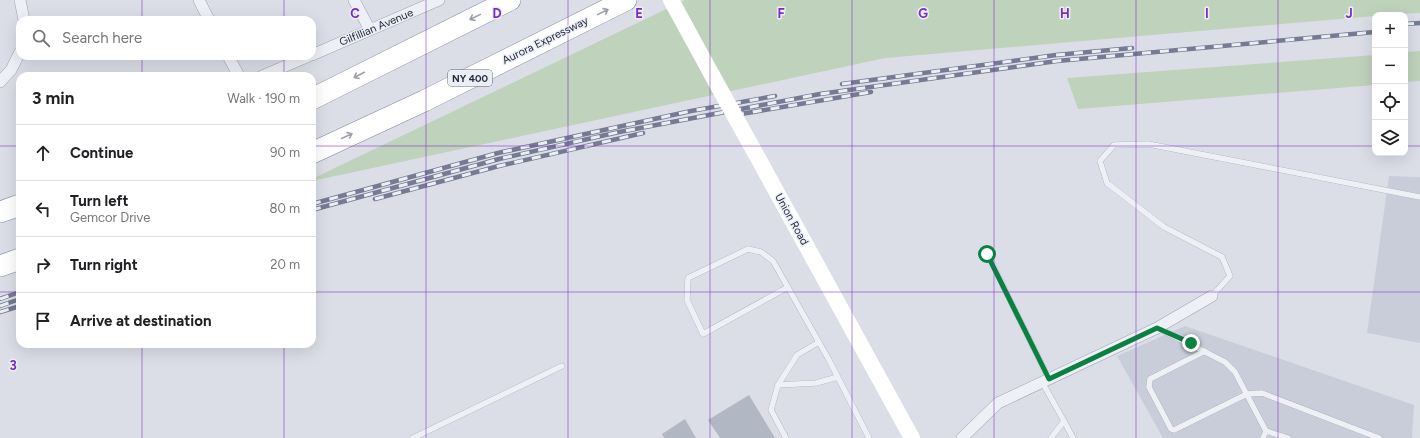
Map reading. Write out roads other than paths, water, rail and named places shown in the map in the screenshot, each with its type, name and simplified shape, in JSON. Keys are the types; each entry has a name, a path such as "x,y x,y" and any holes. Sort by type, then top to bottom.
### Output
{"highway":[{"path":"316,97 510,0"},
{"name":"Aurora Expressway","path":"316,151 424,101 626,0"},
{"path":"0,212 16,206"},
{"path":"0,266 16,260"}],"main road":[{"name":"Union Road","path":"672,3 912,438"}],"street":[{"path":"20,0 23,16"},
{"path":"199,0 207,16"},
{"path":"354,0 370,30"},
{"name":"Gilfillian Avenue","path":"316,53 439,0"},
{"path":"0,82 11,70 16,60"},
{"path":"230,60 237,72"},
{"path":"271,72 300,60"},
{"path":"967,436 998,403 1157,328 1212,296"}],"lane":[{"path":"1212,296 1230,276 1222,257 1164,227 1107,183 1100,161 1114,145 1148,144 1420,197"},
{"path":"788,287 703,334 687,300 688,278 748,249 761,252 773,261 788,287 819,342 838,377 869,438"},
{"path":"987,254 1073,438"},
{"path":"1157,328 1225,362 1235,372 1266,431 1288,438"},
{"path":"786,438 771,410 778,385 797,355 819,342"},
{"path":"1205,351 1150,379 1149,387 1170,429 1174,430 1247,394 1262,393 1379,438"},
{"path":"413,438 562,366"},
{"path":"778,385 816,383 838,377"},
{"path":"1051,438 1064,421"},
{"path":"1263,438 1266,431"}],"railway":[{"path":"1408,24 1420,23"},
{"path":"316,209 499,159 619,132 820,94 1057,61 1372,32"},
{"path":"842,84 1056,55 1132,48"},
{"path":"735,115 871,92"},
{"path":"316,203 498,153 691,111 775,96"},
{"path":"375,199 499,166 643,133"},
{"path":"0,299 16,293"},
{"path":"0,306 16,300"},
{"path":"0,312 16,307"}]}
